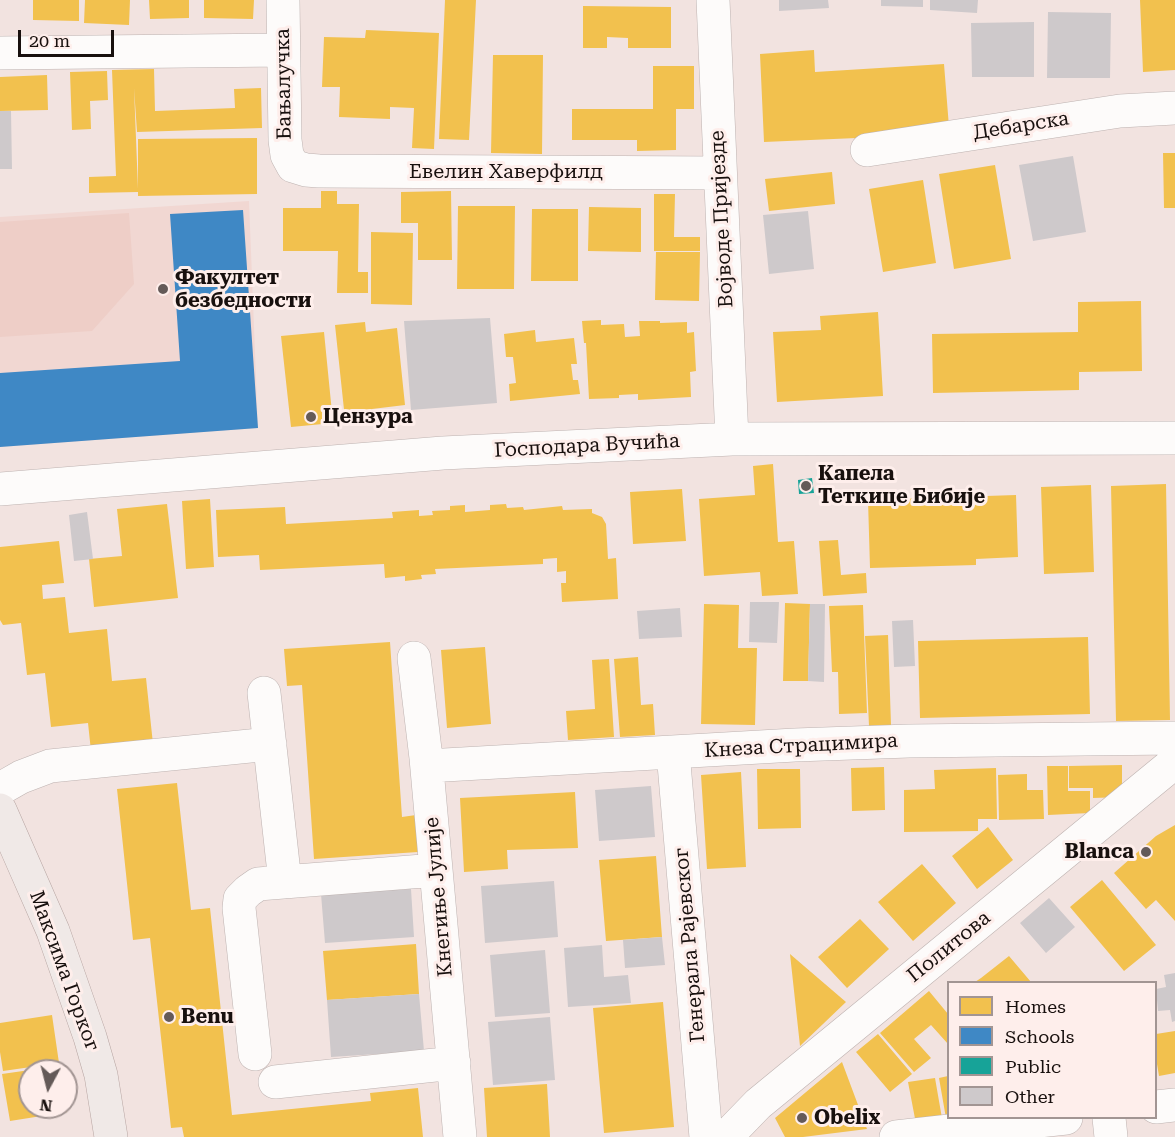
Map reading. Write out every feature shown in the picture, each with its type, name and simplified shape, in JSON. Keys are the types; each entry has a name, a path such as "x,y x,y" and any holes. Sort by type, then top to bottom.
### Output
{"main road":[{"name":"Максима Горког","path":"3,824 53,931 90,1037 101,1075 111,1137"}],"street":[{"name":"Бањалучка","path":"283,0 285,140 286,155 293,166"},
{"name":"Војводе Пријезде","path":"713,0 732,439"},
{"path":"0,53 283,50"},
{"name":"Дебарска","path":"867,150 1120,111 1175,108"},
{"name":"Евелин Хаверфилд","path":"293,166 319,171 719,173"},
{"name":"Господара Вучића","path":"0,489 443,453 732,439 1175,438"},
{"name":"Кнегиње Јулије","path":"414,658 427,766 460,1137"},
{"path":"264,693 285,882"},
{"name":"Кнеза Страцимира","path":"427,766 886,742 1175,738"},
{"path":"0,789 21,777 50,766 270,744"},
{"name":"Генерала Рајевског","path":"673,752 706,1137"},
{"name":"Политова","path":"726,1137 758,1104 1175,762"},
{"path":"255,1054 239,908 240,899 258,884 436,870"},
{"path":"276,1082 454,1063"},
{"path":"1157,1107 1175,1105"},
{"path":"896,1137 1057,1119"},
{"path":"1109,1119 1112,1137"}],"shaded area":[{"name":"Факултет безбедности","path":"249,201 258,428 0,447 0,217"},
{"path":"129,213 134,284 92,331 0,337 0,222"}],"building: Homes":[{"path":"33,0 79,0 79,21 33,20"},
{"path":"85,0 130,0 129,25 84,23"},
{"path":"149,0 189,0 189,18 150,19"},
{"path":"204,0 254,0 253,19 204,18"},
{"path":"445,0 476,0 469,140 439,139"},
{"path":"1140,0 1175,0 1175,70 1143,72"},
{"path":"583,6 671,7 671,48 628,48 628,38 607,37 607,48 583,48"},
{"path":"366,30 439,33 434,149 412,148 414,108 390,107 390,119 339,117 340,87 322,87 324,37 365,38"},
{"path":"814,50 815,72 944,64 949,127 903,136 764,142 760,54"},
{"path":"493,55 543,55 542,154 491,153"},
{"path":"653,66 694,66 694,109 676,109 676,150 637,151 637,140 572,140 572,109 653,109"},
{"path":"154,69 155,111 235,108 234,89 261,88 262,128 137,132 134,88 138,189 138,139 257,138 257,194 138,196 138,192 89,193 89,177 116,176 112,70"},
{"path":"107,71 108,100 90,101 91,129 72,130 70,72"},
{"path":"47,75 48,110 0,111 0,77"},
{"path":"1163,153 1175,153 1175,208 1164,208"},
{"path":"995,165 1011,259 954,269 939,174"},
{"path":"832,172 835,204 769,211 765,179"},
{"path":"923,180 936,263 883,272 869,189"},
{"path":"321,191 337,191 337,204 359,204 358,272 368,272 368,293 337,293 338,251 283,251 283,208 321,208"},
{"path":"451,191 452,260 418,260 418,223 401,223 401,192"},
{"path":"654,194 675,194 674,237 700,237 700,251 654,251"},
{"path":"458,206 515,206 514,289 457,289"},
{"path":"589,207 641,208 641,252 588,251"},
{"path":"532,209 578,209 578,281 531,281"},
{"path":"371,232 413,233 412,305 371,304"},
{"path":"656,252 700,252 699,301 655,300"},
{"path":"1141,301 1142,371 1079,372 1079,390 933,393 932,334 1078,332 1078,302"},
{"path":"878,312 883,396 777,402 773,332 821,330 820,316"},
{"path":"601,320 601,325 624,324 625,337 640,336 639,321 687,322 687,333 694,332 696,371 690,372 691,397 638,400 638,394 619,395 619,398 589,399 586,343 584,343 582,321"},
{"path":"365,322 366,332 397,328 405,405 372,409 373,416 345,419 335,325"},
{"path":"535,330 536,342 574,338 577,364 571,364 573,380 578,380 580,394 510,401 509,384 516,383 513,357 506,357 504,334"},
{"path":"324,332 333,423 291,427 281,336"},
{"path":"773,464 778,542 794,541 798,594 762,596 760,572 704,576 699,499 755,495 753,466"},
{"path":"1166,484 1170,720 1116,721 1111,486"},
{"path":"1091,485 1094,572 1044,574 1041,487"},
{"path":"682,489 686,541 633,544 630,492"},
{"path":"1016,495 1018,557 976,559 976,565 870,568 868,500"},
{"path":"210,499 214,567 186,569 182,501"},
{"path":"167,504 178,598 94,607 89,559 122,556 117,509"},
{"path":"506,504 507,508 523,507 524,510 562,506 563,510 592,509 592,513 602,517 606,524 608,559 616,558 618,599 562,602 561,583 566,583 566,571 557,572 557,558 543,559 543,564 435,569 436,574 421,575 422,579 405,581 405,576 385,578 384,564 260,570 259,555 218,557 216,510 285,507 286,524 393,518 392,512 419,510 419,516 433,515 432,511 450,510 450,506 465,505 465,512 490,510 490,505"},
{"path":"838,540 841,575 866,573 867,593 823,596 819,541"},
{"path":"59,541 64,583 42,585 43,599 65,597 69,633 107,629 112,681 146,678 153,744 91,751 88,723 51,727 45,673 27,675 21,623 3,625 0,620 0,547"},
{"path":"785,603 810,604 808,681 783,681"},
{"path":"704,604 739,605 738,648 757,648 755,725 701,724"},
{"path":"863,605 867,713 839,714 838,672 832,672 829,606"},
{"path":"888,635 891,725 869,726 865,636"},
{"path":"1088,637 1090,714 920,718 918,641"},
{"path":"390,642 402,817 416,815 418,852 314,859 302,685 287,686 284,649"},
{"path":"485,647 491,724 447,728 441,650"},
{"path":"638,657 641,705 653,704 655,735 620,737 614,659"},
{"path":"609,659 614,737 568,740 566,711 595,709 592,660"},
{"path":"1122,765 1122,797 1093,798 1093,788 1069,788 1069,766"},
{"path":"1047,766 1068,766 1068,791 1090,791 1090,813 1048,815"},
{"path":"884,767 885,810 852,811 851,768"},
{"path":"996,768 997,819 978,819 978,831 904,832 904,790 935,789 934,770"},
{"path":"757,769 800,769 801,828 758,829"},
{"path":"741,772 746,867 707,869 701,775"},
{"path":"1027,774 1027,790 1043,790 1044,819 999,820 998,775"},
{"path":"177,783 191,910 210,908 232,1115 371,1101 370,1093 418,1088 423,1137 184,1137 182,1127 171,1128 150,938 133,940 117,789"},
{"path":"575,792 578,848 507,850 508,869 464,872 460,798"},
{"path":"1175,825 1175,921 1156,900 1146,909 1114,873 1156,836"},
{"path":"988,827 1013,860 977,889 952,856"},
{"path":"656,856 662,937 606,941 599,860"},
{"path":"922,864 956,903 913,941 878,902"},
{"path":"1102,880 1156,945 1124,971 1070,907"},
{"path":"860,919 889,949 847,988 818,957"},
{"path":"416,944 419,994 327,1000 323,951"},
{"path":"790,954 846,1002 800,1046"},
{"path":"1009,956 1030,981 976,981"},
{"path":"929,991 947,1013 947,1043 931,1025 914,1039 931,1058 914,1072 880,1033"},
{"path":"663,1002 674,1127 604,1133 593,1008"},
{"path":"52,1015 58,1059 18,1059 18,1069 3,1071 0,1052 0,1023"},
{"path":"1175,1031 1175,1073 1159,1076 1157,1034"},
{"path":"878,1034 912,1074 890,1092 856,1052"},
{"path":"842,1062 867,1129 785,1137 775,1118"},
{"path":"18,1072 18,1119 23,1119 10,1121 2,1074"},
{"path":"947,1076 947,1124 939,1078"},
{"path":"935,1078 943,1124 917,1129 908,1082"},
{"path":"547,1084 550,1137 487,1137 484,1088"}],"building: Schools":[{"path":"243,210 258,428 0,447 0,373 180,361 170,214"}],"building: Public":[{"name":"Капела Теткице Бибије","path":"812,478 814,493 799,494 798,480"}],"building: Other":[{"path":"779,0 828,0 829,8 779,11"},
{"path":"881,0 923,0 923,7 881,6"},
{"path":"930,0 978,0 977,13 930,10"},
{"path":"1048,12 1111,13 1110,78 1047,78"},
{"path":"1034,22 1034,77 972,77 971,23"},
{"path":"0,111 11,111 12,169 0,169"},
{"path":"1073,156 1086,232 1033,241 1019,165"},
{"path":"808,211 814,269 769,274 763,215"},
{"path":"490,318 497,403 411,410 404,321"},
{"path":"87,512 93,559 74,561 69,515"},
{"path":"750,602 779,602 777,643 749,642"},
{"path":"810,604 825,604 824,682 808,681"},
{"path":"680,608 682,637 639,639 637,611"},
{"path":"913,620 915,666 894,667 892,621"},
{"path":"651,786 655,837 599,841 595,790"},
{"path":"554,881 558,937 485,943 481,886"},
{"path":"411,889 414,937 325,943 321,894"},
{"path":"1049,898 1075,927 1046,953 1020,923"},
{"path":"662,937 665,965 625,968 623,940"},
{"path":"602,945 604,977 628,975 631,1003 568,1007 564,948"},
{"path":"545,950 550,1013 495,1017 490,955"},
{"path":"1175,973 1175,1021 1172,1022 1170,1010 1158,1011 1157,989 1166,987 1164,975"},
{"path":"419,994 424,1051 331,1057 327,1000"},
{"path":"550,1017 555,1080 493,1085 488,1022"}],"place":[{"name":"Факултет безбедности","path":"163,289"},
{"name":"Цензура","path":"311,417"},
{"name":"Капела Теткице Бибије","path":"806,486"},
{"name":"Blanca","path":"1146,852"},
{"name":"Benu","path":"169,1017"},
{"name":"Obelix","path":"802,1118"}]}
